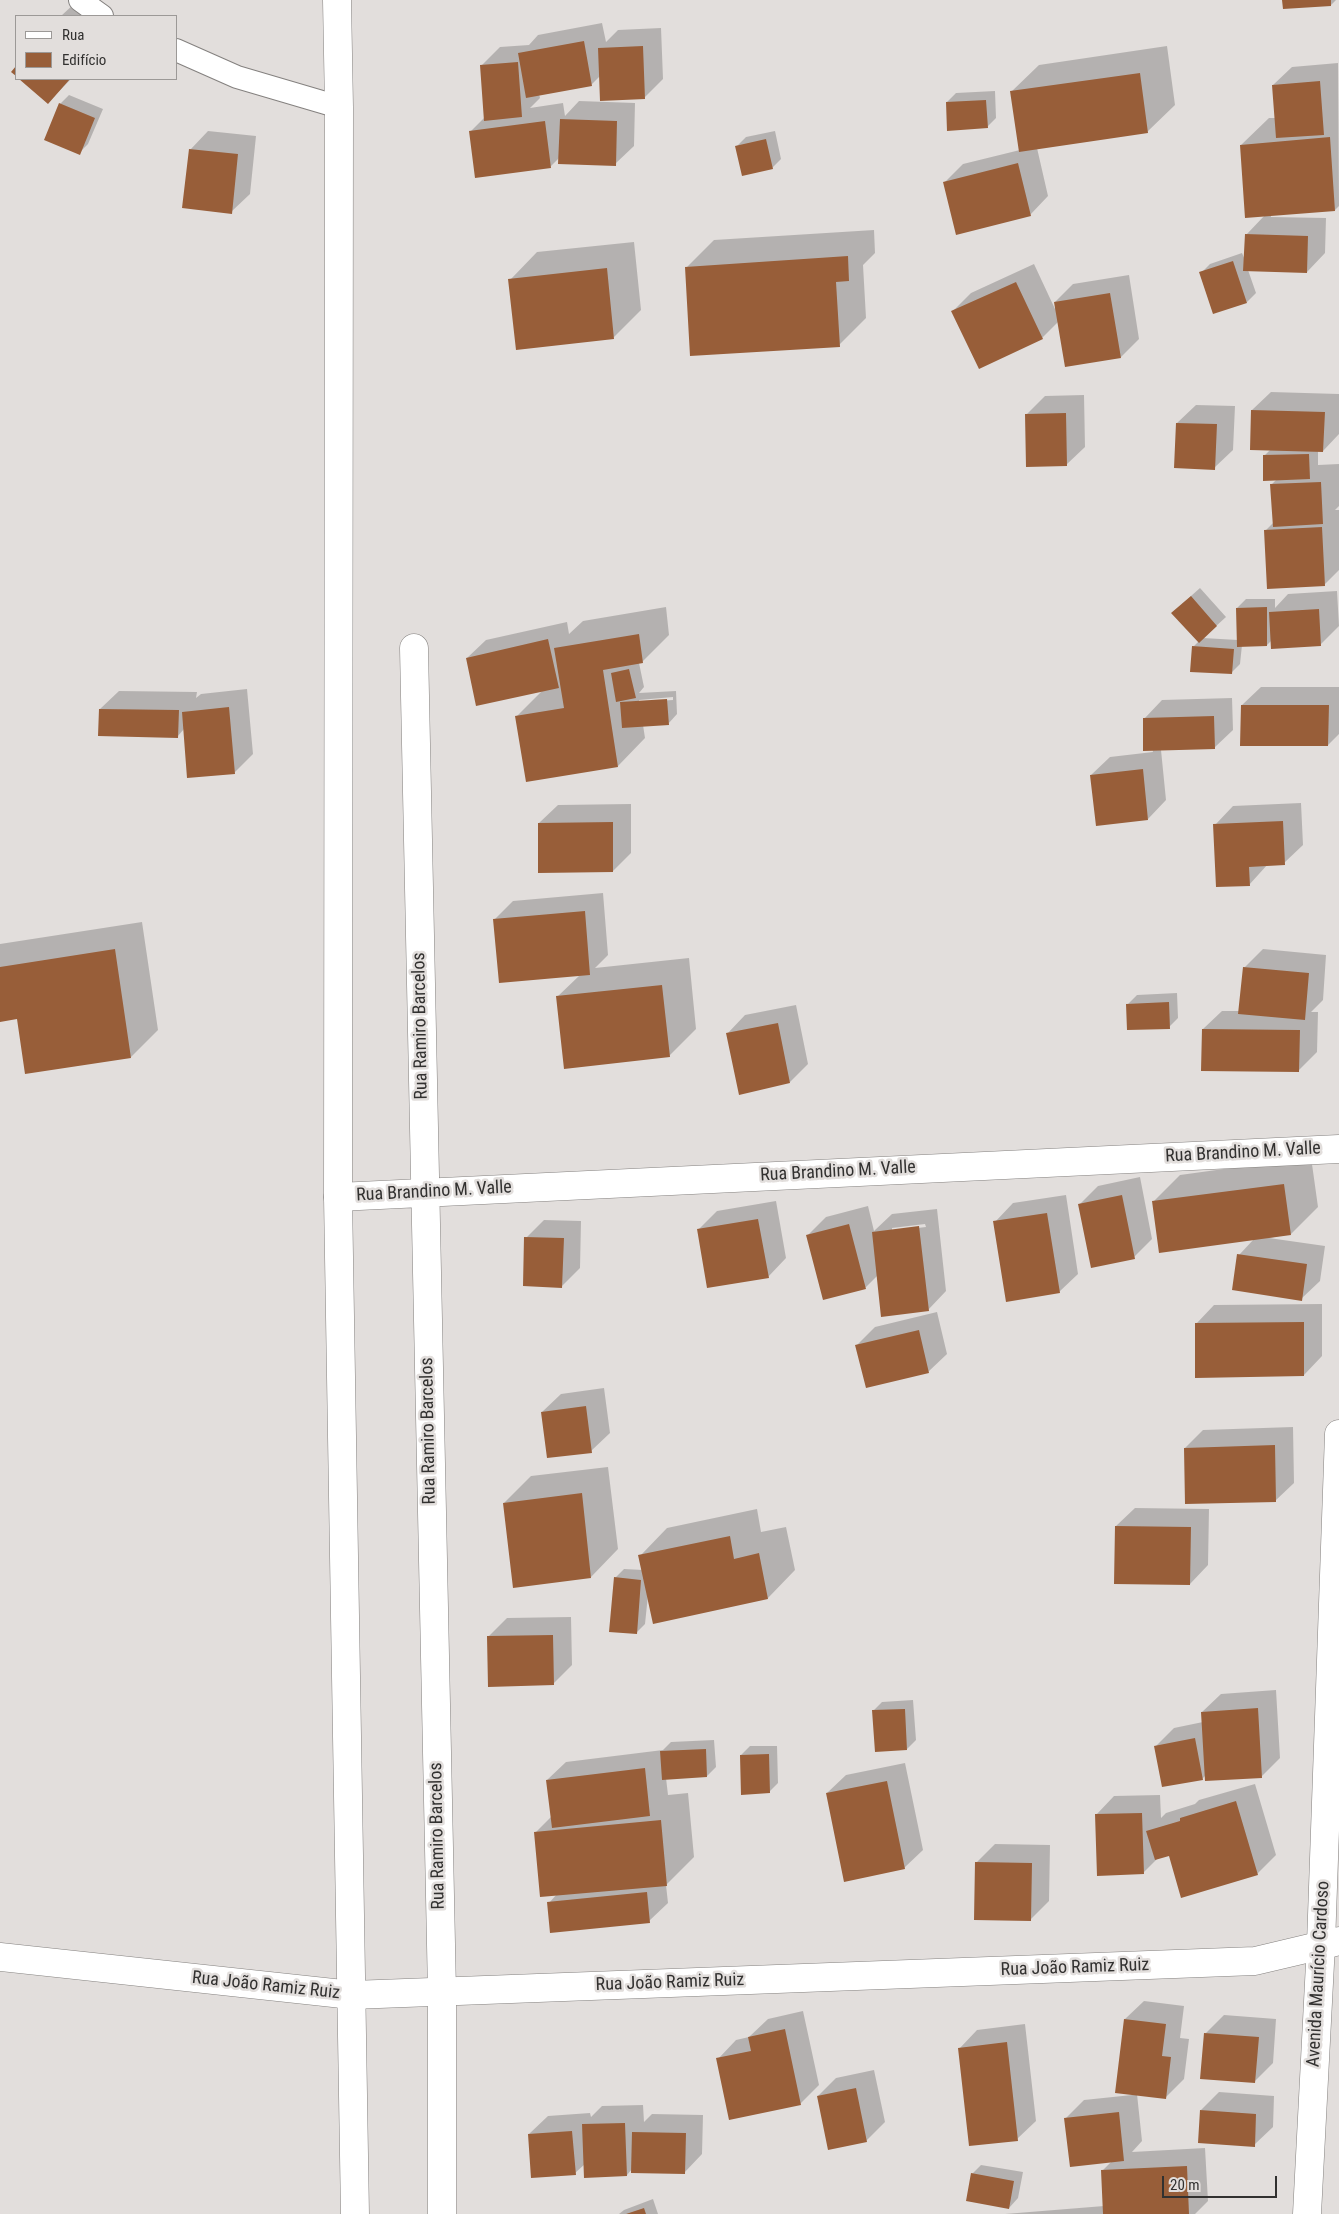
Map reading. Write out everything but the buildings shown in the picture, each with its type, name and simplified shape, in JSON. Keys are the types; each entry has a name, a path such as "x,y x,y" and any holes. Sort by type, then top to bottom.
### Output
{"street":[{"path":"337,0 339,107 338,1197 355,2214"},
{"name":"Rua Ramiro Barcelos","path":"414,648 442,1992 442,2214"},
{"name":"Rua Brandino M. Valle","path":"338,1197 1339,1149"},
{"name":"Avenida Maurício Cardoso","path":"1307,2214 1330,1942 1339,1434"},
{"name":"Rua João Ramiz Ruiz","path":"0,1958 352,1995 1255,1961 1330,1942"}],"lane":[{"path":"80,0 101,15"},
{"path":"178,51 237,77 339,107"}]}
